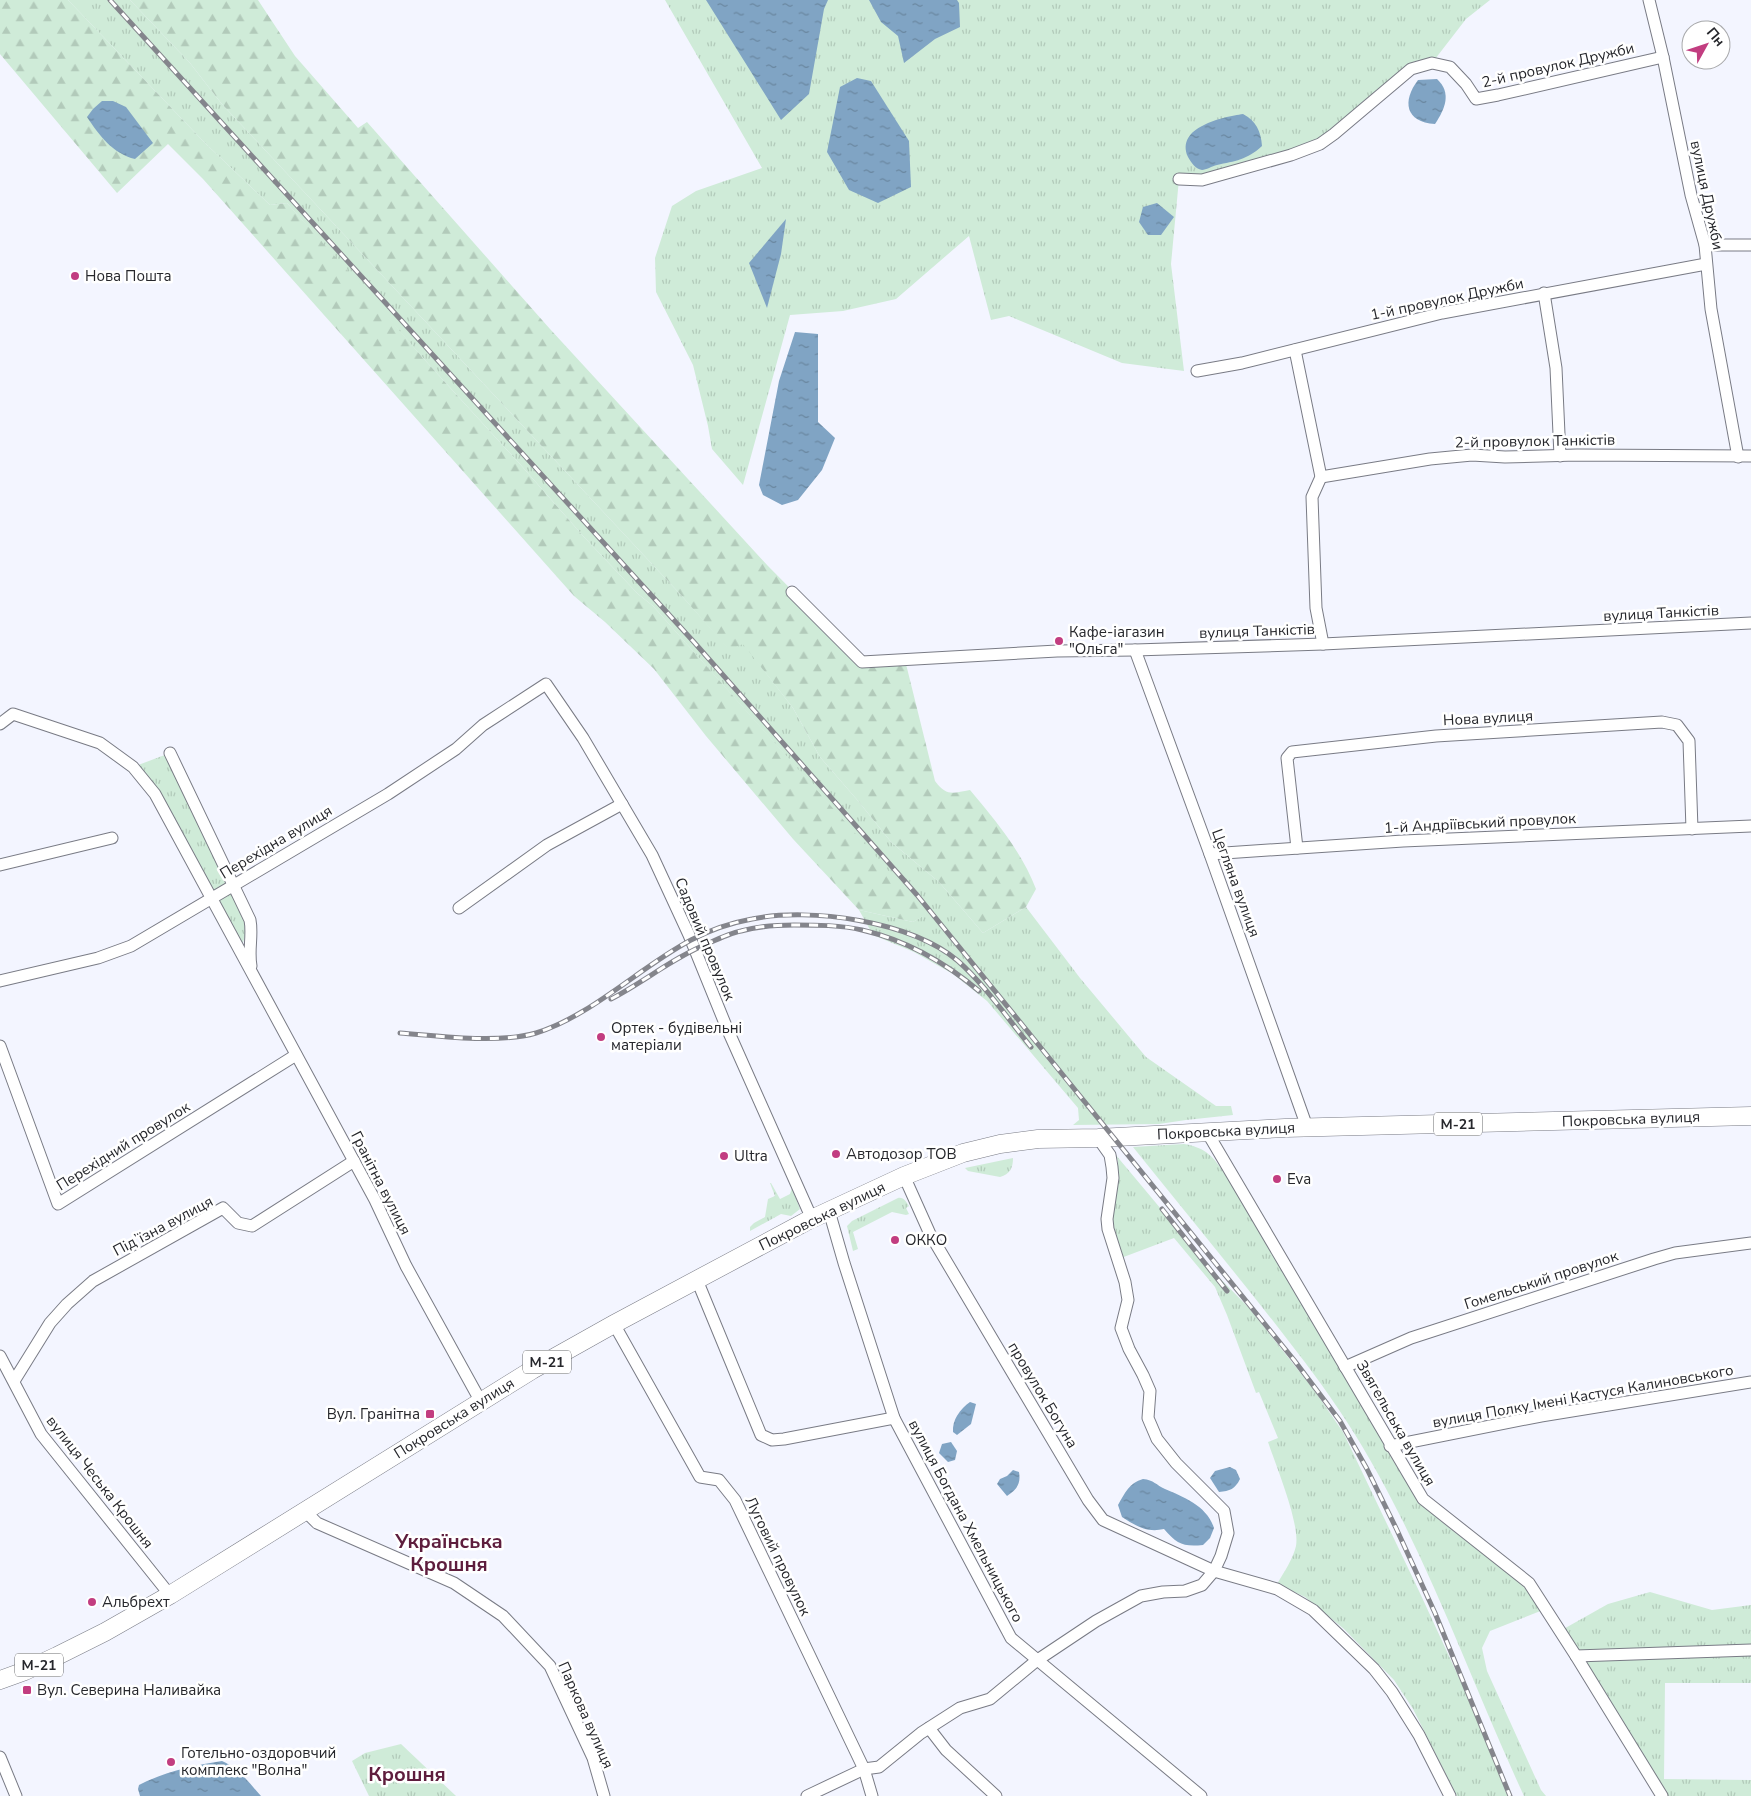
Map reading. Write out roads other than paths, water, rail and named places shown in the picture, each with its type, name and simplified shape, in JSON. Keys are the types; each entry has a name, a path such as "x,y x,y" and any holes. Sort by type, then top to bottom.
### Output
{"highway":[{"name":"Покровська вулиця","path":"0,1680 57,1656 170,1596 532,1370 614,1324 812,1219 904,1176 963,1153 1000,1144 1038,1139 1098,1138 1308,1127 1751,1116"}],"street":[{"name":"вулиця Дружби","path":"1648,0 1663,57 1691,195 1705,246 1711,309 1738,457"},
{"name":"2-й провулок Дружби","path":"1179,178 1202,180 1290,155 1320,144 1411,69 1432,63 1450,67 1466,84 1476,99 1663,57"},
{"path":"1705,246 1751,245"},
{"name":"1-й провулок Дружби","path":"1197,371 1242,363 1442,313 1706,264"},
{"path":"1544,293 1556,368 1560,456"},
{"path":"1295,350 1321,477 1312,497 1316,608 1323,644"},
{"name":"2-й провулок Танкістів","path":"1321,477 1430,459 1455,457 1751,456"},
{"name":"вулиця Танкістів","path":"792,592 862,662 1057,651 1323,644 1751,623"},
{"name":"Цегляна вулиця","path":"1135,650 1308,1127"},
{"name":"Садовий провулок","path":"546,684 583,738 652,855 812,1219"},
{"name":"Перехідна вулиця","path":"0,981 98,958 131,946 388,794 456,749 483,725 546,684"},
{"name":"Гранітна вулиця","path":"0,724 13,714 100,743 133,767 155,794 375,1200 406,1266 481,1402"},
{"name":"Нова вулиця","path":"1297,848 1287,758 1292,752 1436,736 1662,722 1677,725 1689,741 1692,829"},
{"name":"Гранітна вулиця","path":"170,753 250,920 251,937 249,950 254,978"},
{"path":"459,908 546,845 622,804"},
{"name":"1-й Андріївський провулок","path":"1210,854 1403,841 1751,826"},
{"path":"0,865 112,838"},
{"name":"Перехідний провулок","path":"0,1046 58,1204 296,1055"},
{"name":"Звягельська вулиця","path":"1207,1132 1346,1367 1390,1446 1423,1499 1529,1583 1662,1796"},
{"path":"807,1796 864,1769 879,1767 929,1728 960,1708 990,1699 1036,1661 1096,1621 1141,1596 1163,1592 1185,1592 1202,1584 1214,1571 1221,1556 1228,1533 1224,1512 1176,1463 1157,1439 1148,1418 1150,1392 1144,1375 1129,1350 1121,1328 1128,1300 1125,1282 1108,1229 1107,1219 1113,1178 1112,1167 1110,1155 1098,1138"},
{"name":"Підʼїзна вулиця","path":"14,1381 50,1323 67,1304 93,1281 222,1208 238,1223 252,1226 354,1161"},
{"name":"провулок Богуна","path":"904,1176 930,1234 1088,1500 1103,1520 1214,1571 1277,1589 1314,1610 1374,1669 1392,1692 1419,1735 1450,1796"},
{"name":"вулиця Богдана Хмельницького","path":"829,1211 894,1418 1011,1638 1036,1661 1201,1796"},
{"name":"Гомельський провулок","path":"1346,1367 1411,1338 1654,1259 1675,1253 1751,1243"},
{"path":"697,1280 761,1435 772,1440 784,1439 894,1418"},
{"name":"Луговий провулок","path":"614,1324 700,1477 719,1480 735,1500 864,1769"},
{"name":"вулиця Чеська Крошня","path":"0,1356 41,1434 170,1596"},
{"name":"вулиця Полку Імені Кастуся Калиновського","path":"1390,1446 1541,1416 1751,1382"},
{"name":"Паркова вулиця","path":"306,1512 317,1523 454,1583 503,1616 550,1666 592,1758 604,1796"},
{"path":"1576,1656 1751,1650"},
{"path":"929,1728 946,1750 996,1796"},
{"path":"0,1758 16,1796"},
{"path":"864,1769 872,1796"}],"water":[{"path":"706,0 828,0 824,9 809,94 781,120"},
{"path":"869,0 957,0 959,3 960,27 935,39 904,63 898,36 881,22"},
{"path":"857,78 871,81 909,141 911,187 878,203 849,190 827,152 840,87"},
{"path":"1437,79 1442,84 1446,95 1442,113 1435,124 1417,119 1412,115 1408,103 1418,80"},
{"path":"102,101 113,101 126,107 153,143 135,159 120,153 107,143 87,117"},
{"path":"1243,114 1257,127 1262,146 1241,159 1204,170 1195,167 1188,157 1186,147 1188,138 1194,131 1213,121"},
{"path":"1157,203 1174,217 1161,235 1148,235 1139,222 1143,207"},
{"path":"786,219 781,254 767,308 749,263"},
{"path":"795,332 818,334 818,422 835,438 822,470 798,500 782,505 763,495 759,485 779,381"},
{"path":"970,1402 976,1404 971,1424 957,1435 953,1432 955,1419 960,1411"},
{"path":"951,1442 957,1451 955,1460 948,1462 939,1453 942,1444"},
{"path":"1230,1467 1236,1470 1240,1479 1232,1489 1219,1492 1210,1478 1215,1471"},
{"path":"1013,1470 1019,1472 1019,1483 1007,1496 997,1484 1000,1479 1007,1476"},
{"path":"1143,1479 1187,1499 1200,1508 1211,1520 1214,1528 1210,1538 1203,1545 1185,1545 1173,1538 1164,1529 1147,1529 1137,1526 1122,1517 1118,1505 1131,1486"},
{"path":"222,1761 239,1772 261,1796 140,1796 139,1785 149,1780 180,1770"}],"railway":[{"path":"110,0 693,641 917,895 1294,1360 1340,1421 1367,1469 1435,1613 1510,1796"},
{"path":"400,1033 487,1039 536,1033 576,1015 672,951 705,933 752,919 802,915 859,920 914,936 938,947 968,970 1031,1047"},
{"path":"611,999 684,955 721,938 754,928 787,925 837,926 878,934 909,946 939,962 979,991"},
{"path":"1162,1209 1227,1291"}],"place":[{"name":"Нова Пошта","path":"75,276"},
{"name":"Кафе-іагазин \"Ольга\"","path":"1059,641"},
{"name":"Ортек - будівельні матеріали","path":"601,1037"},
{"name":"Автодозор ТОВ","path":"836,1154"},
{"name":"Ultra","path":"724,1156"},
{"name":"Eva","path":"1277,1179"},
{"name":"ОККО","path":"895,1240"},
{"name":"Вул. Гранітна","path":"430,1414"},
{"name":"Альбрехт","path":"92,1602"},
{"name":"Вул. Северина Наливайка","path":"27,1690"},
{"name":"Готельно-оздоровчий комплекс \"Волна\"","path":"171,1762"}],"district":[{"name":"Українська Крошня","path":"449,1552"},
{"name":"Крошня","path":"407,1774"}]}
